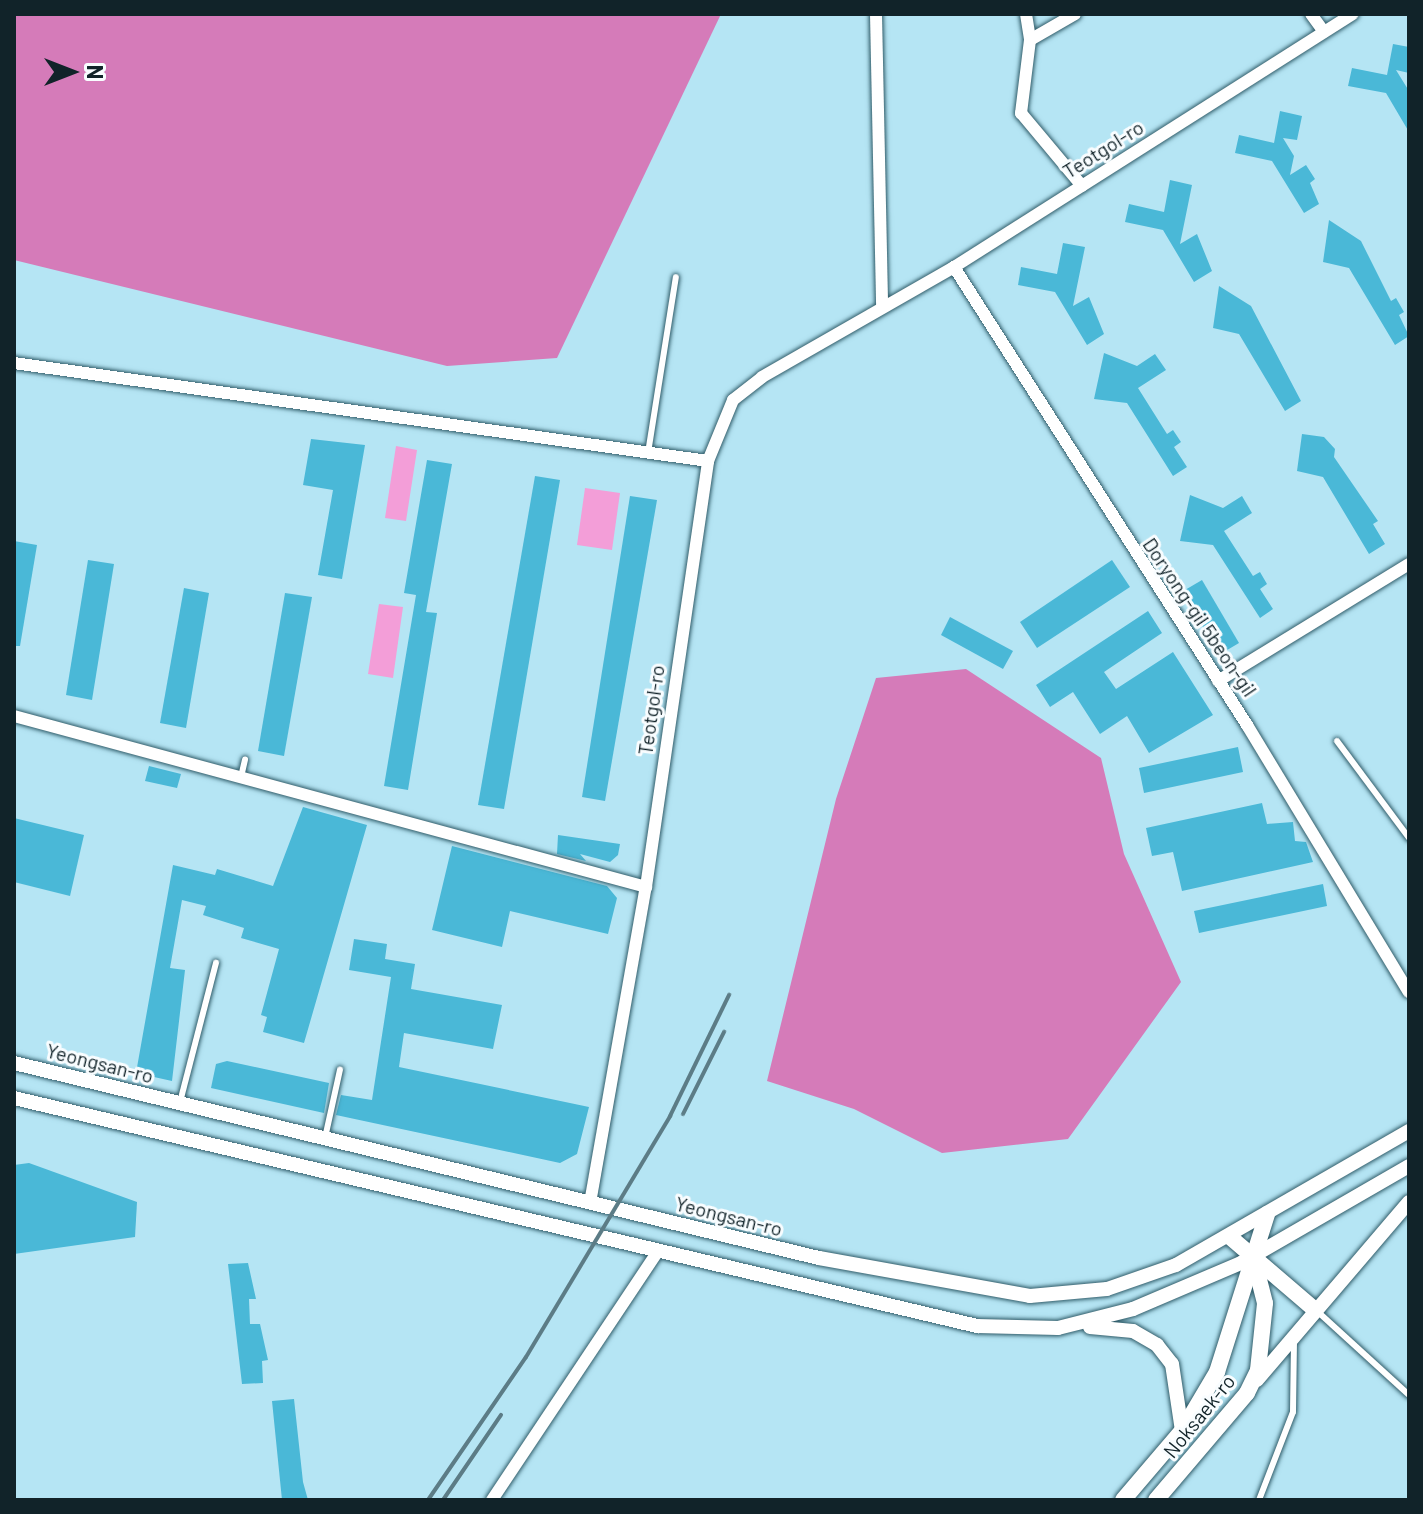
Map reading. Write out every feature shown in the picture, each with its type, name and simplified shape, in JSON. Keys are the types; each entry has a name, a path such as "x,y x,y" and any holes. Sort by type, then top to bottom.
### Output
{"main road":[{"name":"Noksaek-ro","path":"1123,1500 1182,1431 1236,1326 1267,1214"},
{"path":"1230,1237 1314,1309"},
{"name":"Noksaek-ro","path":"1156,1500 1247,1393 1266,1322 1253,1257"}],"street":[{"path":"876,14 882,307"},
{"path":"1026,14 1030,40 1021,113 1082,186"},
{"path":"1030,40 1075,14"},
{"path":"1311,14 1324,32"},
{"name":"Teotgol-ro","path":"590,1203 646,887 708,461 725,414 745,389 954,267 1353,14"},
{"name":"Doryong-gil 5beon-gil","path":"954,267 1407,984"},
{"path":"14,363 708,461"},
{"path":"1218,681 1409,564"},
{"path":"14,716 646,887"},
{"name":"Yeongsan-ro","path":"14,1063 935,1284 1030,1296 1079,1294 1131,1282 1230,1237 1409,1131"},
{"path":"14,1098 933,1318 1058,1328 1112,1326 1157,1345 1172,1364 1182,1431"},
{"path":"1058,1328 1133,1309 1253,1257 1409,1166"},
{"path":"1247,1393 1294,1332 1409,1202"},
{"path":"492,1500 656,1254"}],"lane":[{"path":"648,453 676,277"},
{"path":"1337,741 1409,838"},
{"path":"241,777 245,759"},
{"path":"180,1102 216,963"},
{"path":"325,1138 340,1070"},
{"path":"1314,1309 1409,1395"},
{"path":"1259,1500 1293,1412 1294,1332"}],"shaded area":[{"path":"14,14 721,14 557,358 447,366 14,260"},
{"path":"396,446 417,450 406,521 385,518"},
{"path":"585,488 620,493 612,550 577,545"},
{"path":"379,604 403,607 393,678 368,674"},
{"path":"966,669 1101,758 1124,854 1181,982 1068,1139 942,1153 854,1109 767,1081 836,799 876,678"}],"building":[{"path":"1393,44 1409,47 1409,73 1396,70 1409,91 1409,132 1386,93 1348,86 1352,68 1387,75"},
{"path":"1280,111 1302,116 1297,140 1283,138 1294,156 1290,175 1306,165 1315,179 1310,183 1319,204 1304,213 1272,161 1235,153 1239,135 1274,143"},
{"path":"1170,180 1192,185 1180,244 1197,234 1212,271 1194,282 1163,230 1125,222 1129,204 1164,212"},
{"path":"1329,220 1361,241 1391,301 1396,298 1404,312 1399,315 1409,336 1395,345 1349,268 1323,262"},
{"path":"1063,243 1085,247 1073,306 1089,297 1104,334 1087,345 1055,292 1018,285 1021,267 1057,274"},
{"path":"1219,286 1251,306 1301,401 1285,411 1239,334 1213,328"},
{"path":"1104,353 1137,366 1155,354 1166,370 1138,388 1167,434 1173,430 1181,442 1174,447 1187,467 1173,476 1127,403 1094,399"},
{"path":"1302,434 1324,437 1335,449 1334,457 1378,521 1373,524 1385,544 1369,554 1323,477 1297,471"},
{"path":"311,439 365,445 342,579 318,575 333,490 303,485"},
{"path":"427,460 452,464 426,612 437,613 408,790 384,786 416,595 404,593"},
{"path":"535,476 560,480 504,809 478,805"},
{"path":"1190,495 1223,508 1242,496 1252,513 1224,531 1253,576 1260,572 1267,584 1260,589 1273,609 1260,618 1213,545 1180,541"},
{"path":"630,496 657,500 605,801 582,797"},
{"path":"14,541 37,545 20,646 14,646"},
{"path":"88,560 114,564 92,700 66,695"},
{"path":"1112,560 1130,587 1037,648 1020,622"},
{"path":"1202,580 1239,643 1217,656 1185,590"},
{"path":"184,588 209,593 186,728 160,723"},
{"path":"285,593 312,597 284,756 258,751"},
{"path":"1148,611 1162,633 1104,672 1116,689 1173,652 1213,715 1149,753 1127,716 1100,734 1073,692 1050,707 1036,685"},
{"path":"950,617 1013,651 1003,669 941,635"},
{"path":"1238,747 1243,772 1144,793 1139,768"},
{"path":"149,766 181,774 177,788 145,781"},
{"path":"1262,803 1267,824 1293,822 1295,841 1306,842 1313,862 1182,891 1173,852 1152,856 1146,828"},
{"path":"303,807 367,825 304,1043 263,1032 267,1017 261,1015 279,949 241,938 244,928 203,915 206,906 182,900 170,968 185,970 172,1081 136,1073 173,865 215,875 217,869 273,886"},
{"path":"14,818 84,835 70,896 14,882"},
{"path":"558,835 620,844 618,855 610,862 580,854 586,861 557,854"},
{"path":"452,846 607,886 617,898 608,934 510,911 502,947 432,930"},
{"path":"1323,884 1327,906 1199,933 1194,911"},
{"path":"354,939 387,944 385,959 415,964 411,989 502,1005 493,1049 404,1033 399,1067 589,1107 577,1154 560,1163 336,1115 341,1095 372,1100 391,977 349,970"},
{"path":"227,1061 329,1083 324,1113 211,1088 216,1064"},
{"path":"29,1163 137,1202 135,1237 14,1254 14,1165"},
{"path":"248,1263 256,1299 249,1299 250,1324 260,1324 268,1360 262,1361 263,1383 242,1384 228,1264"},
{"path":"294,1399 303,1482 308,1500 282,1500 272,1401"}],"railway":[{"path":"428,1500 526,1357 670,1116 729,995"},
{"path":"683,1114 724,1032"},
{"path":"443,1500 501,1415"}]}
